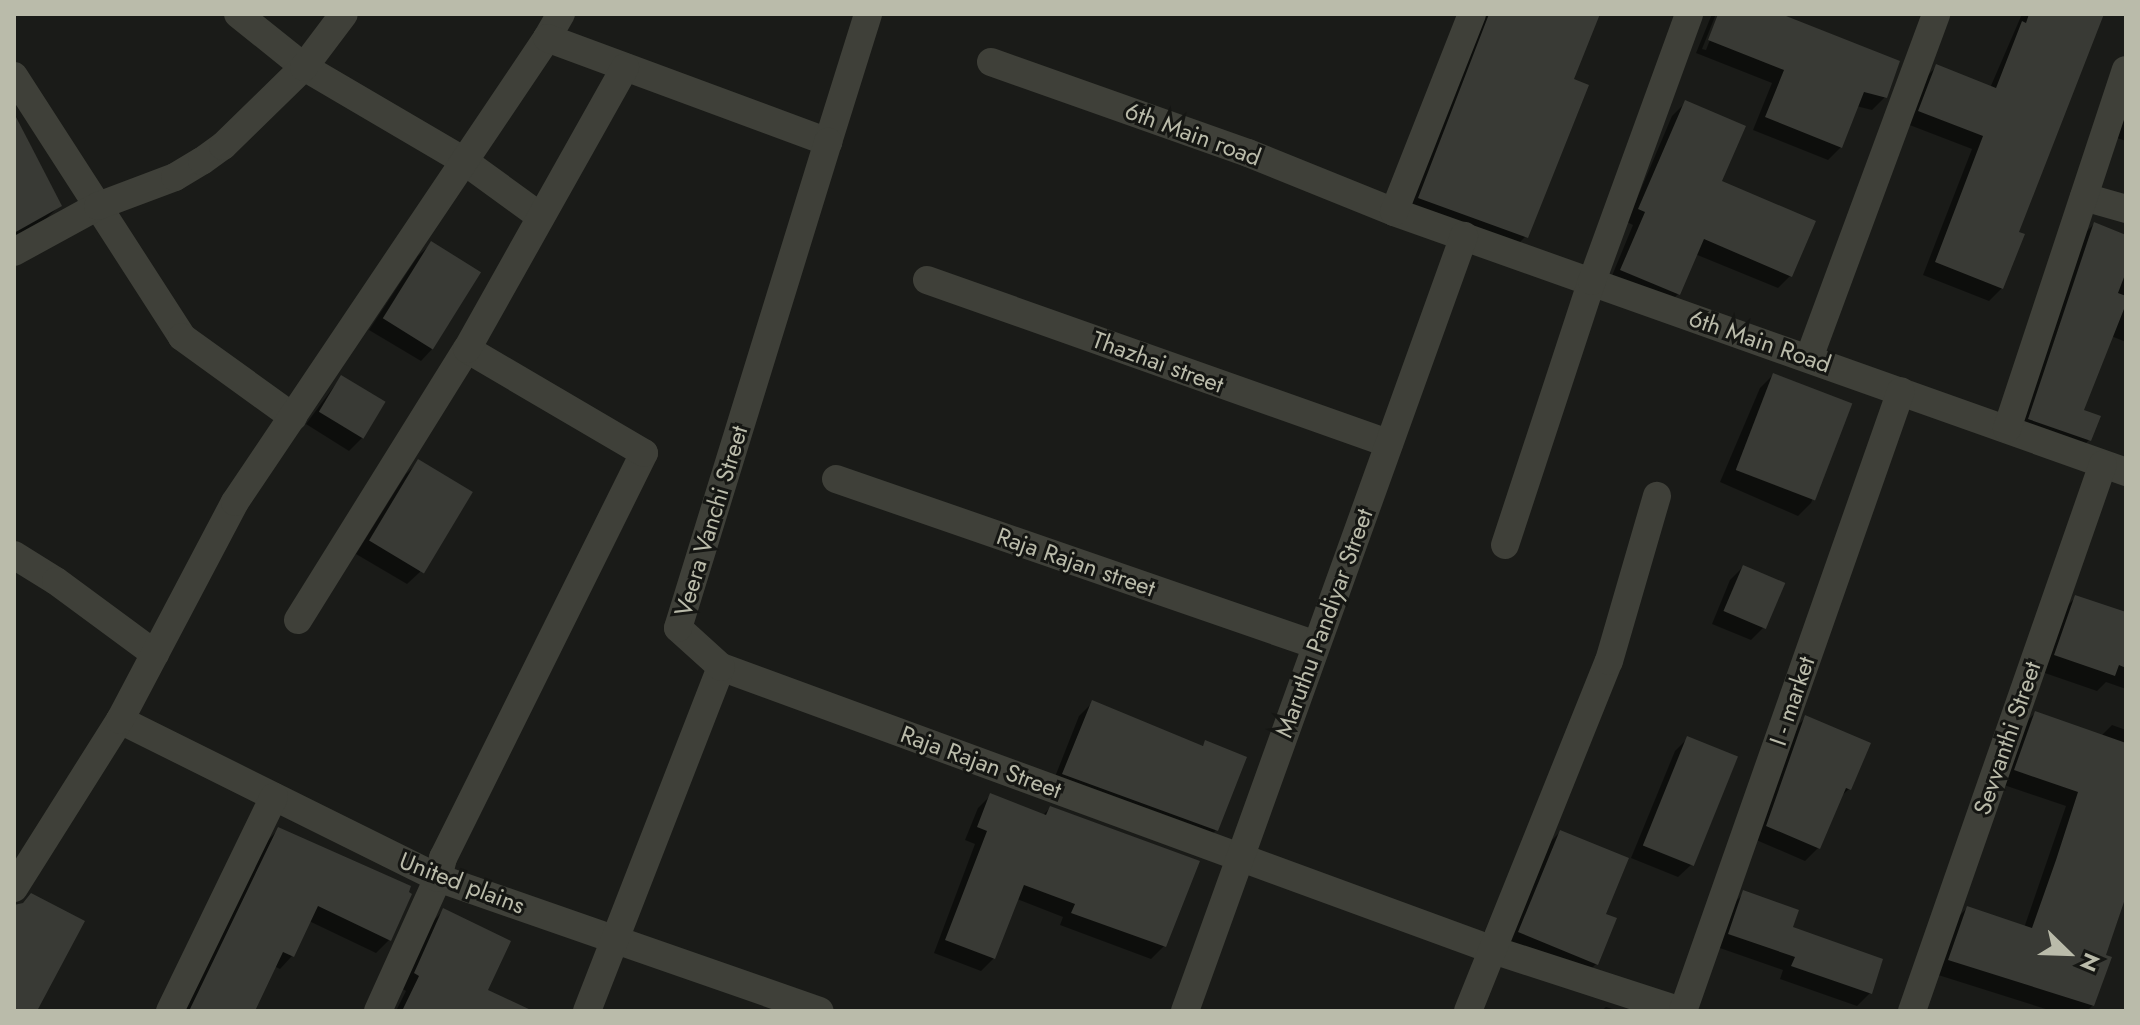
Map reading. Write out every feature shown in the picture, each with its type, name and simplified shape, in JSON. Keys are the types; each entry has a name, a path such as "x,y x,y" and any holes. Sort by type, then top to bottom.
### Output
{"street":[{"path":"238,14 304,67 464,161 541,217"},
{"path":"14,252 98,206 175,177 223,146 304,67 344,14"},
{"path":"14,888 120,720 235,502 554,26 625,67 828,142 868,14"},
{"path":"1394,212 1472,14"},
{"path":"1505,545 1592,281 1689,14"},
{"path":"1809,358 1936,14"},
{"name":"6th Main road","path":"991,62 1248,153 1394,212"},
{"path":"298,620 467,349 625,67"},
{"path":"2007,429 2126,70"},
{"path":"14,76 182,337 293,417"},
{"name":"Veera Vanchi Street","path":"721,667 678,628 828,142"},
{"path":"2084,197 2126,209"},
{"name":"6th Main Road","path":"1394,212 2115,468"},
{"name":"Maruthu Pandiyar Street","path":"1185,1011 1464,236"},
{"name":"Thazhai street","path":"927,280 1389,444"},
{"path":"378,1011 438,878 443,858 644,453 467,349"},
{"name":"I - market","path":"1682,1011 1901,391"},
{"name":"Sevvanthi Street","path":"1912,1011 2115,468"},
{"name":"Raja Rajan street","path":"836,479 1316,645"},
{"path":"1468,1011 1609,661 1657,496"},
{"path":"14,555 56,581 155,654"},
{"path":"587,1011 721,667"},
{"name":"Raja Rajan Street","path":"721,667 1493,950"},
{"name":"United plains","path":"120,720 438,878 802,1007"},
{"path":"170,1011 274,797"},
{"path":"1493,950 1682,1011"}],"building":[{"path":"1489,14 1600,14 1574,79 1589,85 1528,238 1418,198"},
{"path":"1718,14 1781,14 1900,61 1887,98 1864,92 1842,148 1765,117 1784,70 1708,40"},
{"path":"2029,14 2104,14 2019,232 2025,234 2003,289 1935,262 1983,136 1918,111 1936,64 1996,88 2022,21 2026,23"},
{"path":"1685,100 1746,126 1722,181 1816,221 1792,277 1704,239 1680,295 1620,270 1645,212 1638,209"},
{"path":"14,113 62,206 14,233"},
{"path":"2094,222 2126,235 2126,272 2118,293 2126,296 2126,304 2084,410 2101,416 2091,441 2028,419"},
{"path":"431,241 481,272 433,349 383,318"},
{"path":"1773,373 1852,403 1815,501 1736,470"},
{"path":"341,375 386,402 363,439 319,412"},
{"path":"418,459 473,492 424,573 369,540"},
{"path":"1743,565 1785,583 1766,629 1723,611"},
{"path":"2075,595 2126,612 2126,668 2119,665 2115,676 2054,655"},
{"path":"1092,700 1203,746 1205,740 1247,757 1218,831 1062,774"},
{"path":"2035,711 2126,743 2126,896 2106,955 2112,957 2094,1006 1948,960 1967,906 2032,928 2056,860 2078,792 2014,770"},
{"path":"1805,715 1871,743 1851,790 1846,788 1820,849 1766,826"},
{"path":"1687,736 1738,757 1694,866 1643,845"},
{"path":"990,793 1046,815 1050,806 1200,861 1166,947 1071,913 1075,904 1024,885 995,959 945,940 987,831 977,827"},
{"path":"278,827 411,886 409,892 412,894 391,941 318,906 294,957 283,952 255,1011 189,1011"},
{"path":"1560,830 1629,858 1606,914 1617,918 1598,965 1518,932"},
{"path":"1743,890 1799,910 1793,927 1883,959 1872,994 1791,966 1795,957 1728,934"},
{"path":"31,893 85,921 37,1011 14,1011 14,905 23,903"},
{"path":"443,908 511,941 488,990 533,1011 402,1011 419,976 414,973"}]}
